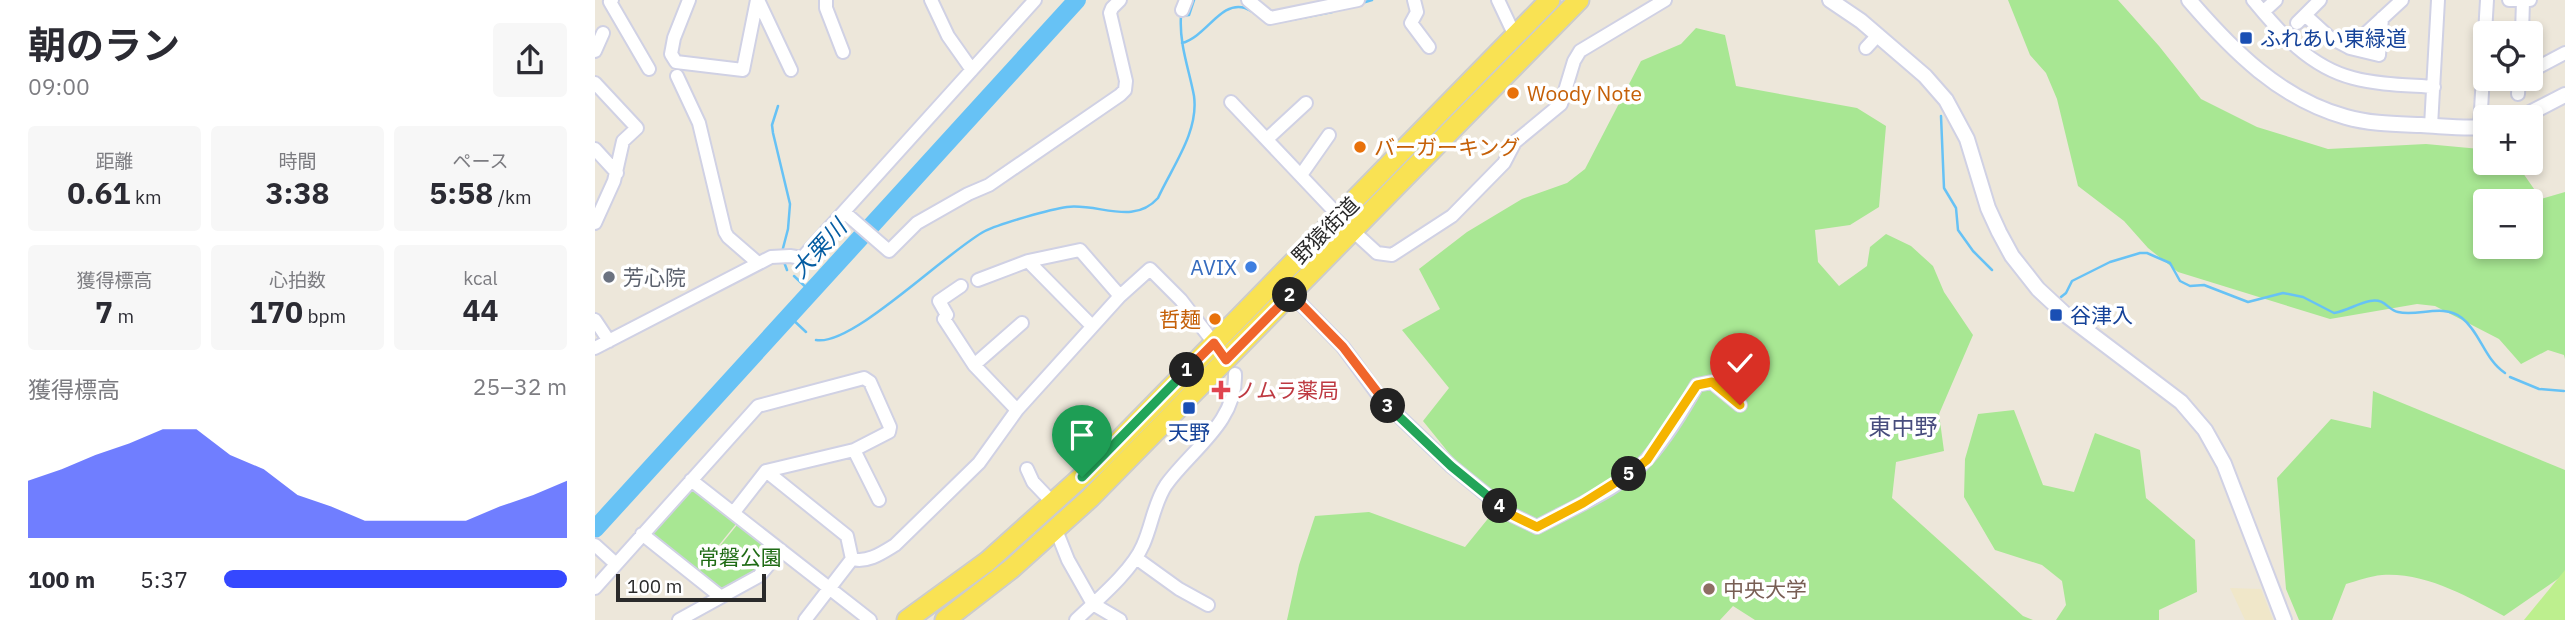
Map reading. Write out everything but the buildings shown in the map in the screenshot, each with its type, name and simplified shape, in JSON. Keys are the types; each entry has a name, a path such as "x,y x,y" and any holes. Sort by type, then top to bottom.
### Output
{"main road":[{"name":"野猿街道","path":"907,620 971,574 1048,509 1550,0"},
{"name":"野猿街道","path":"945,620 1056,530 1231,367 1291,294 1579,0"},
{"path":"1359,196 1358,204 1365,208 1379,204"},
{"path":"1339,216 1353,231"},
{"path":"1214,343 1231,367"},
{"path":"1048,509 1056,530"}],"street":[{"path":"612,0 610,2 649,69"},
{"path":"689,0 671,54 676,62 743,70 758,0"},
{"path":"758,0 791,70"},
{"path":"826,0 843,52"},
{"path":"931,0 949,36 972,71"},
{"path":"595,348 771,257 802,258 1035,0"},
{"path":"846,212 888,251 917,223 989,185 1125,90 1125,72 1111,13 1120,0"},
{"path":"1248,0 1270,18 1321,4 1358,0"},
{"path":"1414,0 1416,12 1411,23 1429,47"},
{"path":"1498,0 1515,36"},
{"path":"1353,231 1377,253 1389,256 1452,216 1504,163 1515,142 1561,104 1574,61 1580,51 1665,0"},
{"path":"1830,0 1878,35 1925,76 1953,111 1967,139 1988,208 1999,232 2031,281 2066,315 2181,402 2205,430 2224,464 2284,620"},
{"path":"2189,0 2260,72 2314,107 2383,124 2473,127"},
{"path":"2253,0 2295,47 2334,71 2353,78 2387,84 2434,87"},
{"path":"2263,12 2276,0"},
{"path":"2321,0 2301,19 2350,48 2379,55 2382,18"},
{"path":"2350,48 2402,0"},
{"path":"2431,126 2438,0"},
{"path":"2486,21 2487,0"},
{"path":"2509,0 2531,0"},
{"path":"2522,21 2523,1"},
{"path":"595,51 603,33"},
{"path":"1866,48 1878,35"},
{"path":"2543,65 2565,53"},
{"path":"677,76 699,123 725,232 758,263"},
{"path":"595,83 637,128 623,141 617,160 617,173 595,223"},
{"path":"2543,106 2565,95"},
{"path":"1231,102 1339,216"},
{"path":"1267,139 1306,103"},
{"path":"1301,174 1329,135"},
{"path":"595,149 617,173"},
{"path":"978,280 1028,261 1080,250 1120,296"},
{"path":"1028,261 1092,326"},
{"path":"852,559 865,560 881,554 907,536 979,463 1017,411 1092,326 1150,269 1181,300 1214,343"},
{"path":"961,286 939,301 947,315 944,319 974,365 1017,411"},
{"path":"1291,294 1343,347 1382,400 1451,466 1510,514 1537,527 1583,503 1647,460 1697,385 1712,382 1740,405"},
{"path":"595,320 609,341"},
{"path":"974,365 1022,323"},
{"path":"1076,620 1136,558 1165,486 1217,427 1227,410 1235,383 1231,367"},
{"path":"595,588 611,560 642,534 758,406 864,378 870,382 890,427 889,432 854,450 766,471 734,512"},
{"path":"854,450 879,500"},
{"path":"1027,469 1048,509"},
{"path":"766,471 847,536 852,559 805,620"},
{"path":"691,480 870,620"},
{"path":"1056,530 1068,559 1093,604 1120,620"},
{"path":"642,534 721,597"},
{"path":"595,545 611,560"},
{"path":"679,620 759,576 781,550"},
{"path":"1136,558 1179,589 1208,605"}],"shaded area":[{"path":"2230,588 2261,589 2273,620 2245,620"}],"green space":[{"path":"2008,0 2118,0 2201,99 2257,127 2328,149 2426,144 2473,149 2473,175 2524,175 2534,189 2473,189 2473,259 2543,259 2543,198 2565,192 2565,359 2564,355 2548,350 2521,364 2499,339 2435,306 2417,304 2330,319 2178,272 2148,248 2124,221 2078,186 2057,99 2046,73 2030,55"},
{"path":"1696,28 1725,35 1736,86 1857,108 1886,126 1879,207 1850,225 1815,230 1818,262 1839,286 1867,266 1870,247 1886,234 1911,246 1933,266 1944,292 1973,335 1939,414 1944,451 1896,462 1892,498 2023,616 2033,620 1755,620 1733,606 1720,620 1287,620 1299,565 1315,516 1369,512 1465,547 1495,510 1423,421 1449,388 1402,330 1440,309 1419,269 1467,232 1522,199 1567,183 1585,169 1641,61 1681,44"},
{"path":"2373,391 2565,470 2565,574 2504,616 2446,587 2415,577 2382,575 2346,584 2332,620 2299,620 2286,589 2277,478 2331,419 2371,428"},
{"path":"2014,410 2043,485 2074,492 2095,433 2140,450 2146,498 2195,540 2197,592 2159,610 2159,620 2056,620 2066,605 2062,581 2042,565 1995,550 1964,497 1965,459 1978,414"},
{"path":"689,489 694,490 736,524 697,572 651,536"},
{"name":"常磐公園","path":"737,525 771,552 771,555 757,572 723,591 698,573"},
{"path":"2565,570 2565,620 2524,620"}],"waterway":[{"name":"大栗川","path":"595,529 1077,0"},
{"path":"816,340 832,338 852,329 900,296 968,242 992,228 1067,207 1115,212 1138,211 1158,198 1183,149 1192,123 1194,96 1183,46 1181,16 1189,15 1194,0"},
{"path":"1362,3 1372,0"},
{"path":"1182,43 1199,34 1228,9 1236,7 1248,9 1270,24"},
{"path":"1280,22 1332,12"},
{"path":"778,106 772,125 790,204 788,229 782,252"},
{"path":"1941,116 1944,188 1956,208 1958,230 1973,251 1992,270"},
{"path":"2061,297 2072,281 2110,262 2147,253 2170,263 2180,281 2190,286 2204,285 2248,302 2283,293 2303,297 2334,313 2375,301 2398,312 2447,311 2468,324 2492,361 2505,373"},
{"path":"784,262 787,270"},
{"path":"794,276 811,292"},
{"path":"789,316 806,332"},
{"path":"2510,377 2539,389 2564,391"}],"place":[{"name":"ふれあい東緑道","path":"2246,38"},
{"name":"Woody Note","path":"1513,93"},
{"name":"バーガーキング","path":"1360,147"},
{"name":"AVIX","path":"1251,267"},
{"name":"芳心院","path":"609,277"},
{"name":"谷津入","path":"2056,315"},
{"name":"哲麺","path":"1215,319"},
{"name":"ノムラ薬局","path":"1221,390"},
{"name":"天野","path":"1189,408"},
{"name":"中央大学","path":"1709,589"}],"district":[{"name":"東中野","path":"1903,426"}],"route":[{"path":"1082,477 1214,343 1226,360 1291,294 1343,347 1382,400 1451,466 1510,514 1537,527 1583,503 1647,460 1697,385 1712,382 1740,405"}]}
